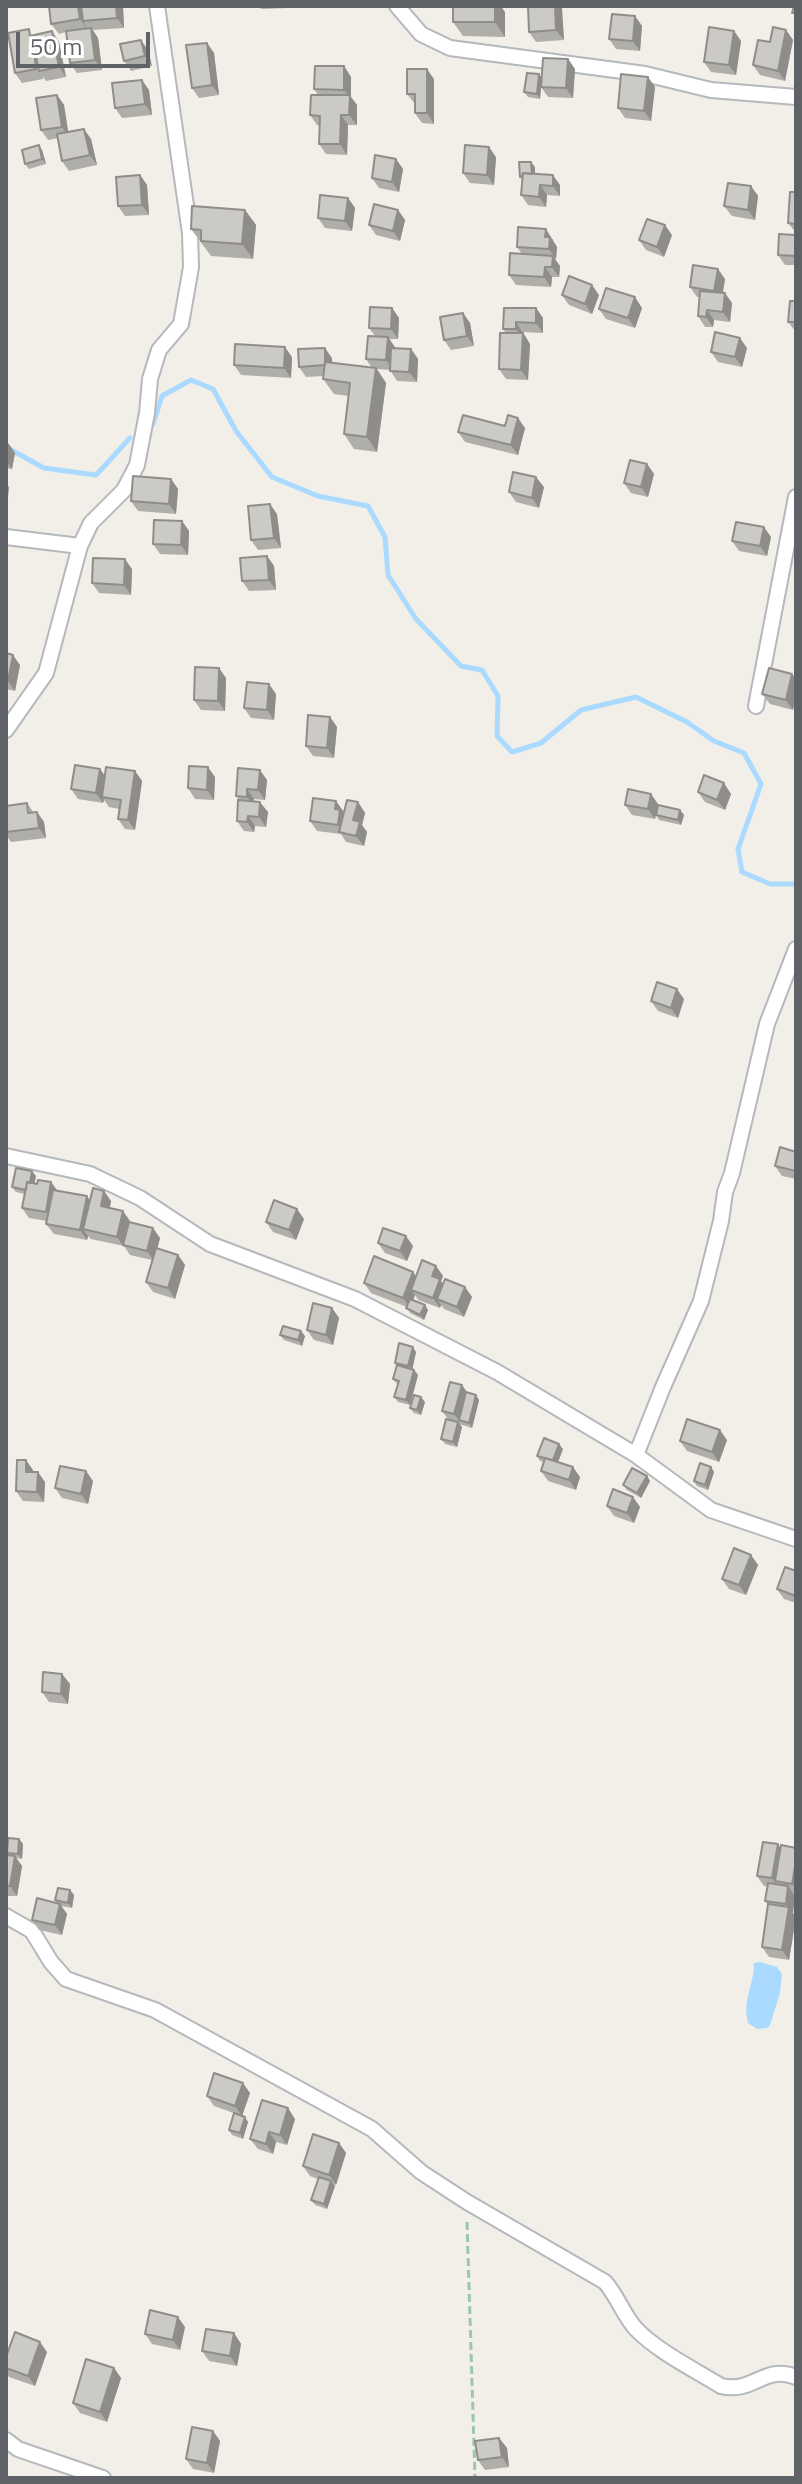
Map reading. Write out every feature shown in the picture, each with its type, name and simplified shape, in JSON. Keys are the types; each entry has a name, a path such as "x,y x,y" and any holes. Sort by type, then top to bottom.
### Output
{"street":[{"path":"6,730 46,673 80,546 91,523 124,490 137,465 150,379 159,350 181,324 191,267 190,233 157,6"},
{"path":"397,6 421,34 450,48 645,74 711,90 796,97"},
{"path":"756,706 796,497"},
{"path":"6,537 80,546"},
{"path":"636,1455 701,1301 767,1024 796,949"},
{"path":"6,1156 90,1174 140,1198 210,1244 355,1299 497,1372 636,1455 711,1510 796,1539"},
{"path":"6,1916 32,1931 51,1962 66,1979 155,2010 372,2129 421,2172 605,2282 617,2296 634,2328 721,2386 734,2389 772,2373 796,2377"},
{"path":"6,2440 18,2449 103,2478"}],"path":[{"path":"467,2202 475,2478"}],"water":[{"path":"754,1963 777,1967 782,1974 780,1993 770,2025 757,2029 748,2023 746,2006"}],"building":[{"path":"49,6 78,6 80,19 51,24"},
{"path":"81,6 116,6 117,18 83,21"},
{"path":"453,6 495,6 495,22 453,22"},
{"path":"528,6 555,6 556,30 529,32"},
{"path":"612,14 635,16 633,41 609,39"},
{"path":"709,27 734,31 729,65 704,62"},
{"path":"773,27 786,30 778,71 753,65 758,40 770,42"},
{"path":"91,28 95,60 70,63 66,31"},
{"path":"29,29 30,36 52,31 59,67 39,71 33,42 36,69 15,73 8,33"},
{"path":"141,40 145,56 124,61 120,44"},
{"path":"207,43 212,85 192,88 186,45"},
{"path":"543,58 568,59 566,88 541,87"},
{"path":"315,66 344,66 344,90 314,89"},
{"path":"407,69 427,69 427,113 415,113 415,94 407,94"},
{"path":"527,73 539,74 537,94 524,92"},
{"path":"621,74 648,77 644,111 618,108"},
{"path":"142,80 145,104 115,108 112,83"},
{"path":"57,95 62,127 41,130 36,98"},
{"path":"311,95 350,95 349,115 341,115 340,144 319,144 320,116 310,115"},
{"path":"84,129 90,155 62,161 57,134"},
{"path":"39,145 42,159 25,164 22,150"},
{"path":"465,145 489,147 487,175 463,173"},
{"path":"375,155 396,159 392,182 372,178"},
{"path":"519,162 531,162 532,174 523,173 520,177"},
{"path":"523,173 553,175 553,186 540,185 539,197 521,195"},
{"path":"140,175 142,205 118,206 116,177"},
{"path":"728,183 751,186 748,210 724,206"},
{"path":"790,192 796,192 796,224 788,223"},
{"path":"320,195 348,198 345,221 318,218"},
{"path":"374,204 398,210 393,231 369,225"},
{"path":"192,206 245,210 242,244 201,241 201,230 191,229"},
{"path":"647,219 665,225 657,247 639,240"},
{"path":"518,227 546,229 545,237 550,237 549,249 517,247"},
{"path":"779,234 796,235 796,256 778,255"},
{"path":"510,253 553,256 552,267 545,267 544,277 509,275"},
{"path":"693,265 718,269 714,291 690,287"},
{"path":"569,276 592,285 585,304 562,295"},
{"path":"606,288 635,297 628,318 599,309"},
{"path":"700,291 725,293 723,312 707,310 706,317 698,316"},
{"path":"790,301 796,301 796,322 788,322"},
{"path":"370,307 392,308 391,329 369,328"},
{"path":"504,308 536,308 536,323 516,322 516,329 503,329"},
{"path":"463,313 467,336 444,340 440,317"},
{"path":"715,332 740,338 735,357 711,352"},
{"path":"500,333 523,333 521,370 499,369"},
{"path":"368,336 388,337 386,360 366,359"},
{"path":"235,344 285,347 284,368 234,365"},
{"path":"325,348 325,365 299,367 298,349"},
{"path":"391,348 411,349 409,372 390,371"},
{"path":"325,362 376,368 367,437 344,434 350,383 323,379"},
{"path":"463,415 505,426 508,415 518,418 511,445 458,432"},
{"path":"630,460 647,464 641,487 624,483"},
{"path":"513,472 536,477 532,498 509,492"},
{"path":"133,476 171,479 169,504 131,501"},
{"path":"270,504 274,538 251,540 248,506"},
{"path":"154,520 182,521 181,545 153,544"},
{"path":"736,522 764,527 760,546 732,541"},
{"path":"267,556 269,580 242,581 240,558"},
{"path":"93,558 125,559 124,585 92,583"},
{"path":"6,653 13,655 8,681 6,680"},
{"path":"195,667 219,668 218,701 194,700"},
{"path":"769,668 792,674 786,700 762,694"},
{"path":"247,682 269,684 267,710 244,708"},
{"path":"308,715 330,717 327,748 306,746"},
{"path":"75,765 100,769 96,793 71,789"},
{"path":"189,766 208,767 207,790 188,788"},
{"path":"106,767 135,771 128,820 118,819 121,800 102,797"},
{"path":"238,768 260,770 258,790 247,789 247,797 236,796"},
{"path":"704,775 724,783 717,800 698,792"},
{"path":"628,789 651,794 648,809 625,805"},
{"path":"313,798 336,801 335,809 340,810 338,825 310,821"},
{"path":"238,800 260,802 259,817 248,816 247,822 237,821"},
{"path":"347,800 358,802 353,820 360,822 356,836 339,832"},
{"path":"27,803 28,813 37,812 39,828 6,832 6,806"},
{"path":"658,805 680,810 678,820 656,815"},
{"path":"657,982 677,989 671,1008 651,1001"},
{"path":"780,1147 796,1152 796,1171 775,1166"},
{"path":"16,1168 32,1171 26,1190 12,1187"},
{"path":"38,1180 51,1182 46,1212 22,1208 27,1182 37,1184"},
{"path":"93,1188 104,1191 101,1206 123,1211 117,1237 83,1229"},
{"path":"53,1190 87,1196 80,1230 46,1224"},
{"path":"274,1200 297,1209 289,1230 266,1222"},
{"path":"129,1222 153,1228 147,1251 123,1245"},
{"path":"383,1228 406,1236 400,1251 378,1243"},
{"path":"156,1248 178,1255 168,1288 146,1282"},
{"path":"374,1256 413,1272 403,1298 364,1283"},
{"path":"422,1260 436,1266 432,1276 440,1279 433,1298 411,1290"},
{"path":"445,1279 465,1287 457,1307 437,1299"},
{"path":"410,1299 425,1305 420,1315 406,1308"},
{"path":"313,1303 332,1308 326,1335 307,1330"},
{"path":"283,1326 301,1331 298,1340 280,1335"},
{"path":"399,1343 413,1347 408,1366 395,1363"},
{"path":"397,1365 414,1370 406,1400 394,1397 399,1381 393,1379"},
{"path":"450,1382 462,1385 454,1414 442,1411"},
{"path":"466,1392 476,1395 469,1423 459,1420"},
{"path":"414,1395 421,1397 417,1410 410,1408"},
{"path":"446,1419 458,1422 453,1442 441,1439"},
{"path":"687,1419 720,1430 712,1452 680,1441"},
{"path":"544,1438 559,1444 553,1460 537,1456"},
{"path":"545,1458 573,1467 569,1480 541,1471"},
{"path":"17,1460 26,1460 26,1472 38,1472 37,1492 16,1491"},
{"path":"700,1463 711,1467 705,1485 694,1481"},
{"path":"60,1466 86,1471 81,1494 55,1488"},
{"path":"632,1468 647,1476 637,1493 623,1485"},
{"path":"613,1489 633,1497 627,1513 607,1506"},
{"path":"734,1548 751,1555 739,1585 722,1579"},
{"path":"785,1567 796,1571 796,1596 777,1589"},
{"path":"43,1672 62,1674 61,1694 42,1692"},
{"path":"8,1838 19,1839 18,1854 7,1853"},
{"path":"763,1842 778,1844 772,1878 757,1876"},
{"path":"781,1845 796,1848 792,1884 775,1881"},
{"path":"6,1855 15,1856 10,1886 6,1886"},
{"path":"768,1883 788,1886 786,1904 765,1901"},
{"path":"58,1888 70,1890 68,1903 55,1900"},
{"path":"37,1898 60,1904 55,1925 32,1920"},
{"path":"768,1904 789,1907 782,1950 762,1947"},
{"path":"214,2073 243,2083 235,2106 207,2096"},
{"path":"262,2100 288,2108 280,2135 269,2132 266,2144 250,2139"},
{"path":"234,2113 245,2117 240,2133 229,2130"},
{"path":"313,2134 339,2143 329,2175 303,2166"},
{"path":"319,2177 331,2181 324,2204 311,2200"},
{"path":"150,2310 178,2317 173,2340 145,2334"},
{"path":"206,2329 234,2333 230,2356 202,2351"},
{"path":"15,2332 40,2342 28,2376 6,2368 6,2357"},
{"path":"86,2359 114,2368 100,2412 73,2403"},
{"path":"192,2427 213,2431 207,2463 186,2459"},
{"path":"499,2438 502,2457 478,2460 475,2441"}],"waterway":[{"path":"153,424 162,396 191,380 213,389 236,431 272,477 318,496 368,506 385,537 388,575 416,619 461,666 482,670 498,696 497,736 512,752 541,743 581,710 636,697 687,722 714,741 744,753 761,784 738,849 742,872 770,884 796,884"},
{"path":"6,447 44,468 96,475 130,438"}]}
